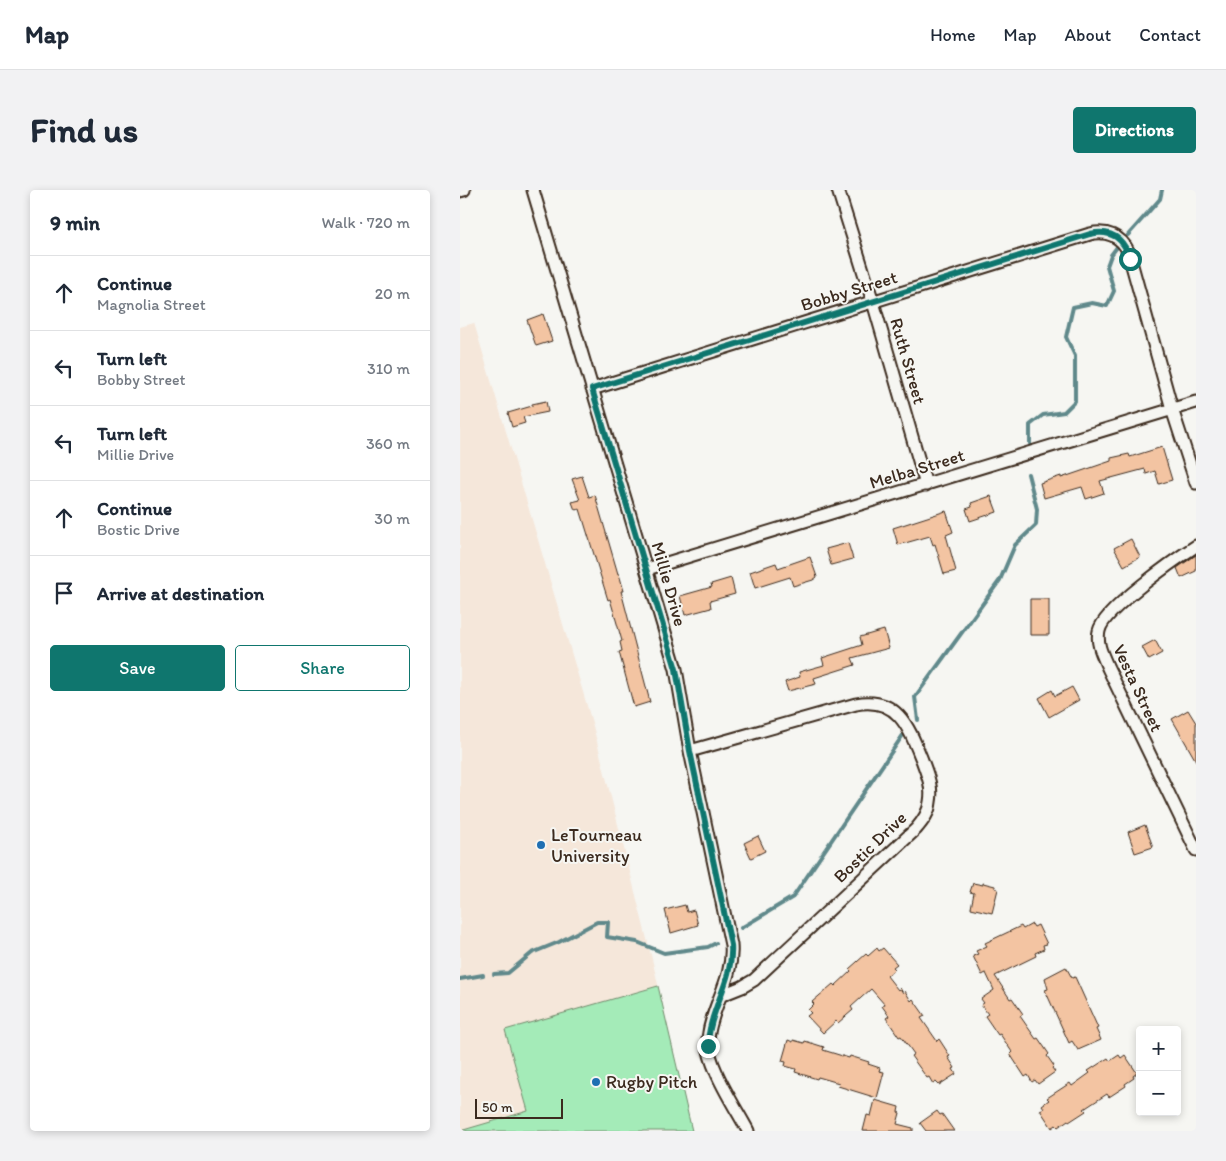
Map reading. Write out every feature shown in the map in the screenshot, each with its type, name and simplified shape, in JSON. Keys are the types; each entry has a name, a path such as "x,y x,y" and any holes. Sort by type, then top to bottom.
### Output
{"street":[{"path":"460,191 464,190"},
{"name":"Millie Drive","path":"533,190 676,669 690,751 731,945 730,968 722,995"},
{"name":"Ruth Street","path":"838,190 873,302 926,485"},
{"name":"Bobby Street","path":"592,389 1090,234 1103,232 1116,237 1124,244 1130,259 1172,409"},
{"name":"Melba Street","path":"647,569 1196,402"},
{"path":"1172,409 1196,483"},
{"name":"Vesta Street","path":"1196,546 1109,613 1101,625 1098,638 1100,649 1108,668 1196,850"},
{"name":"Bostic Drive","path":"690,751 856,704 874,703 892,710 908,726 930,786 931,800 929,808 916,829 754,980 722,995"},
{"path":"722,995 710,1028 708,1046 718,1074 748,1131"}],"shaded area":[{"name":"LeTourneau University","path":"474,323 593,726 653,963 692,1131 460,1131 460,327"}],"green space":[{"name":"Rugby Pitch","path":"658,986 692,1131 460,1131 528,1111 505,1030"}],"building":[{"path":"543,314 552,341 536,346 527,320"},
{"path":"546,401 548,412 523,417 525,423 512,427 508,413"},
{"path":"1162,447 1172,480 1159,484 1155,471 1146,474 1145,469 1100,481 1104,493 1086,499 1082,487 1044,498 1040,483 1111,461 1111,458 1129,454 1130,457"},
{"path":"582,476 589,497 595,495 619,574 624,591 621,591 650,702 634,707 619,652 622,651 620,642 622,641 610,599 608,600 580,509 575,510 572,502 580,500 572,479"},
{"path":"991,496 997,512 970,521 966,509 972,507 971,503"},
{"path":"946,511 953,532 946,535 956,571 944,574 935,544 933,545 930,536 898,545 893,528"},
{"path":"1131,539 1140,557 1124,566 1114,548"},
{"path":"848,543 853,559 831,565 826,549"},
{"path":"1196,555 1196,571 1181,578 1177,568"},
{"path":"810,557 817,577 813,580 793,586 790,577 755,588 750,572 776,563 778,568"},
{"path":"731,578 735,594 710,601 711,608 685,615 680,596 712,587 711,584"},
{"path":"1030,599 1049,599 1049,635 1030,635"},
{"path":"884,630 889,648 852,658 855,665 814,678 816,684 788,691 785,682 800,677 799,672 824,665 822,658 862,645 860,637"},
{"path":"1155,640 1162,653 1149,660 1142,647"},
{"path":"1072,687 1079,700 1049,717 1039,698 1052,690 1055,696"},
{"path":"1188,710 1196,723 1196,761 1172,719"},
{"path":"1145,825 1153,847 1135,853 1128,832"},
{"path":"758,836 765,851 751,858 744,843"},
{"path":"973,883 983,885 983,883 995,886 998,889 992,913 971,908 974,893 970,892"},
{"path":"685,905 687,912 694,910 698,925 671,933 665,910"},
{"path":"1032,924 1034,927 1038,925 1047,944 1043,945 1044,949 1035,953 1036,956 995,976 1010,999 1012,998 1023,1014 1020,1016 1049,1054 1047,1056 1054,1066 1052,1068 1055,1072 1038,1084 1035,1080 1032,1082 1028,1075 1025,1077 1010,1054 1012,1052 985,1016 988,1014 981,1005 984,1003 981,999 994,990 986,973 982,975 973,956 978,954 976,951 987,946 985,943 1021,926 1023,929"},
{"path":"877,948 879,951 883,948 897,964 893,967 895,969 887,976 898,990 900,988 903,993 905,991 911,1001 913,999 925,1016 921,1018 937,1041 939,1039 950,1056 948,1057 955,1068 953,1069 956,1074 939,1085 936,1082 933,1084 929,1077 927,1078 911,1056 914,1054 886,1018 889,1016 882,1006 885,1005 871,989 851,1007 853,1010 838,1023 836,1021 823,1033 807,1016 811,1013 808,1010 814,1004 812,1002 833,984 835,986 851,971 849,969 866,954 868,956"},
{"path":"1066,967 1072,978 1075,977 1098,1028 1096,1029 1101,1040 1078,1050 1072,1041 1069,1043 1045,990 1048,989 1045,978"},
{"path":"788,1040 804,1043 805,1041 824,1047 823,1050 869,1062 868,1064 880,1068 879,1071 884,1072 877,1098 838,1086 839,1083 795,1072 796,1069 785,1066 786,1062 782,1061"},
{"path":"1119,1055 1121,1058 1125,1055 1136,1072 1133,1076 1134,1078 1125,1084 1126,1086 1109,1097 1107,1094 1084,1109 1086,1111 1069,1122 1068,1120 1058,1127 1056,1125 1052,1128 1040,1110 1044,1108 1042,1105 1049,1100 1047,1098 1070,1083 1072,1086 1090,1073 1088,1071 1108,1058 1110,1061"},
{"path":"875,1100 899,1107 898,1112 900,1113 897,1124 913,1128 913,1131 863,1131 867,1115 871,1116"},
{"path":"937,1111 940,1115 942,1114 954,1131 926,1131 920,1123"}],"waterway":[{"path":"1128,235 1160,199 1162,190"},
{"path":"1030,444 1030,425 1043,415 1064,412 1075,401 1075,356 1066,337 1073,307 1092,303 1107,306 1114,291 1107,266 1111,255 1117,247"},
{"path":"918,720 915,697 1000,580 1015,545 1036,525 1037,509 1028,474"},
{"path":"741,928 793,897 903,735"},
{"path":"494,974 508,973 532,953 559,942 597,922 608,922 607,937 637,942 664,953 708,947 716,943"},
{"path":"460,979 483,975"}],"place":[{"name":"LeTourneau University","path":"541,845"},
{"name":"Rugby Pitch","path":"596,1082"}],"route":[{"path":"708,1046 712,1022 730,968 731,945 690,751 676,669 592,389 1094,233 1103,232 1116,237 1124,244 1130,259"}]}
